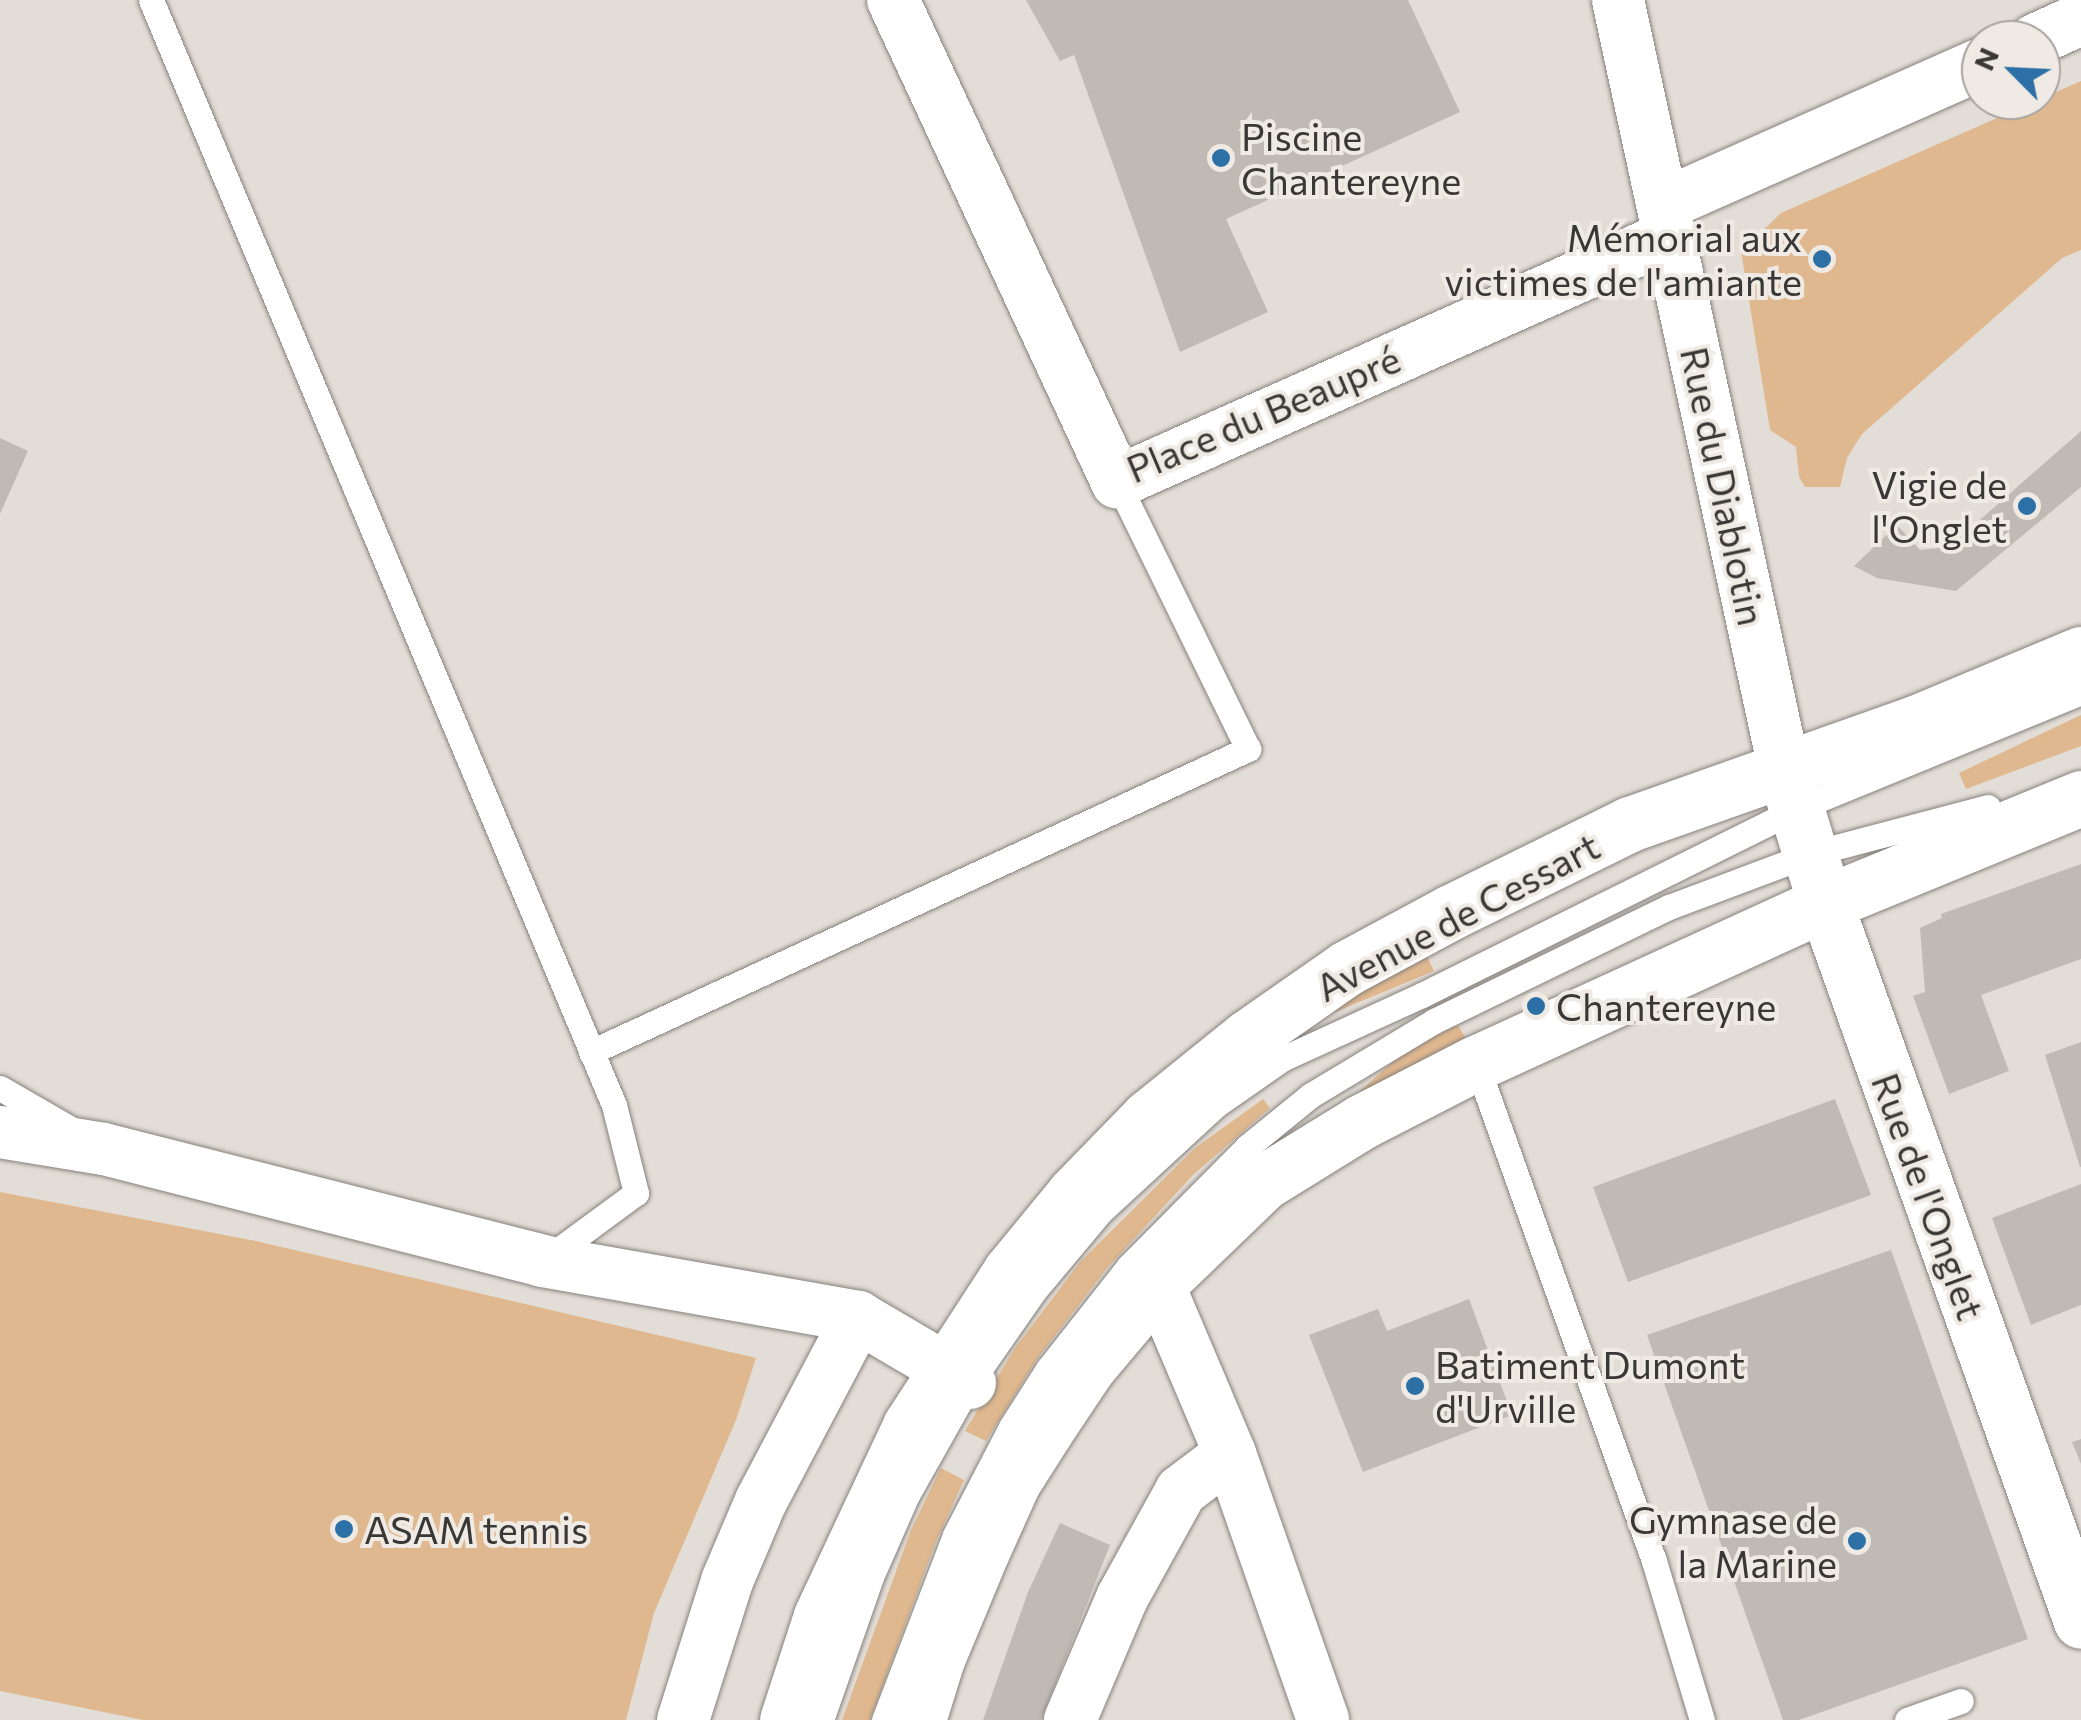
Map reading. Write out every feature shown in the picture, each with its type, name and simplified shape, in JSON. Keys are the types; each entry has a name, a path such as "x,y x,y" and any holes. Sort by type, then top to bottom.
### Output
{"main road":[{"path":"918,1720 937,1658 1014,1482 1088,1367 1158,1284 1264,1182 1361,1122 1476,1063 1804,834 1915,723 2081,654"},
{"path":"1804,834 2081,798"},
{"name":"Avenue de Cessart","path":"787,1720 821,1616 872,1500 958,1376 1010,1272 1074,1194 1150,1117 1248,1036 1346,968 1630,824 1804,834"},
{"name":"Rue de l'Onglet","path":"1804,834 2081,1621"}],"street":[{"name":"Place du Beaupré","path":"893,0 1117,482 1668,220 1961,74"},
{"name":"Rue du Diablotin","path":"1618,0 1804,834"},
{"path":"0,1132 104,1149 542,1261 858,1316 958,1376"},
{"path":"1158,1284 1230,1454 1323,1720"},
{"path":"683,1720 705,1642 748,1533 822,1378 858,1316"},
{"path":"1070,1720 1122,1598 1181,1491 1230,1454"}],"lane":[{"path":"151,0 614,1105 636,1192 542,1261"},
{"path":"591,1052 1248,749 1117,482"},
{"path":"884,1720 955,1535 1010,1426 1048,1369 1129,1266 1247,1147 1312,1095 1434,1021 1669,907 2081,692"},
{"path":"1804,834 1963,817 2014,797"},
{"path":"1476,1063 1641,1524 1702,1720"},
{"path":"0,1088 104,1149"},
{"path":"821,1720 900,1511 958,1376"},
{"path":"1907,1720 1960,1701"}],"shaded area":[{"path":"2081,81 2081,250 2062,258 1862,434 1847,458 1840,487 1805,487 1799,477 1796,447 1770,430 1741,251 1781,213 1992,120 2061,120 2061,90"},
{"path":"2081,715 2081,746 1966,789 1959,773"},
{"path":"1423,948 1434,971 1328,1015 1323,1005"},
{"path":"1458,1025 1469,1044 1366,1098 1361,1090 1406,1050"},
{"path":"1263,1099 1270,1108 1193,1175 1107,1268 1037,1359 986,1441 965,1431 1015,1348 1081,1261 1195,1148"},
{"name":"ASAM tennis","path":"0,1192 256,1241 756,1358 736,1420 654,1613 626,1720 143,1720 0,1691"},
{"path":"941,1468 964,1480 935,1544 870,1720 842,1720 911,1530"}],"building":[{"name":"Piscine Chantereyne","path":"1026,0 1408,0 1460,112 1226,219 1268,312 1180,352 1074,55 1060,61"},
{"name":"Vigie de l'Onglet","path":"2081,431 2081,487 1956,591 1877,578 1854,566 1897,525 1920,550 1949,547"},
{"path":"0,438 28,451 0,514"},
{"path":"2081,864 2081,959 1981,995 2009,1071 1949,1094 1913,996 1925,992 1920,928 1942,918 1941,914"},
{"path":"2081,1042 2081,1167 2080,1167 2045,1055"},
{"path":"1835,1099 1871,1195 1628,1282 1593,1187"},
{"path":"2081,1184 2081,1305 2031,1325 1992,1218"},
{"name":"Gymnase de la Marine","path":"1891,1250 2028,1639 1799,1720 1783,1720 1647,1335"},
{"name":"Batiment Dumont d'Urville","path":"1469,1299 1512,1415 1363,1472 1309,1335 1378,1309 1387,1331"},
{"path":"2081,1439 2081,1464 2072,1442"},
{"path":"1060,1523 1110,1545 1041,1720 983,1720 1028,1592"}],"place":[{"name":"Piscine Chantereyne","path":"1221,158"},
{"name":"Mémorial aux victimes de l'amiante","path":"1822,259"},
{"name":"Vigie de l'Onglet","path":"2027,506"},
{"name":"Chantereyne","path":"1536,1006"},
{"name":"Batiment Dumont d'Urville","path":"1415,1386"},
{"name":"ASAM tennis","path":"344,1529"},
{"name":"Gymnase de la Marine","path":"1857,1541"}]}
